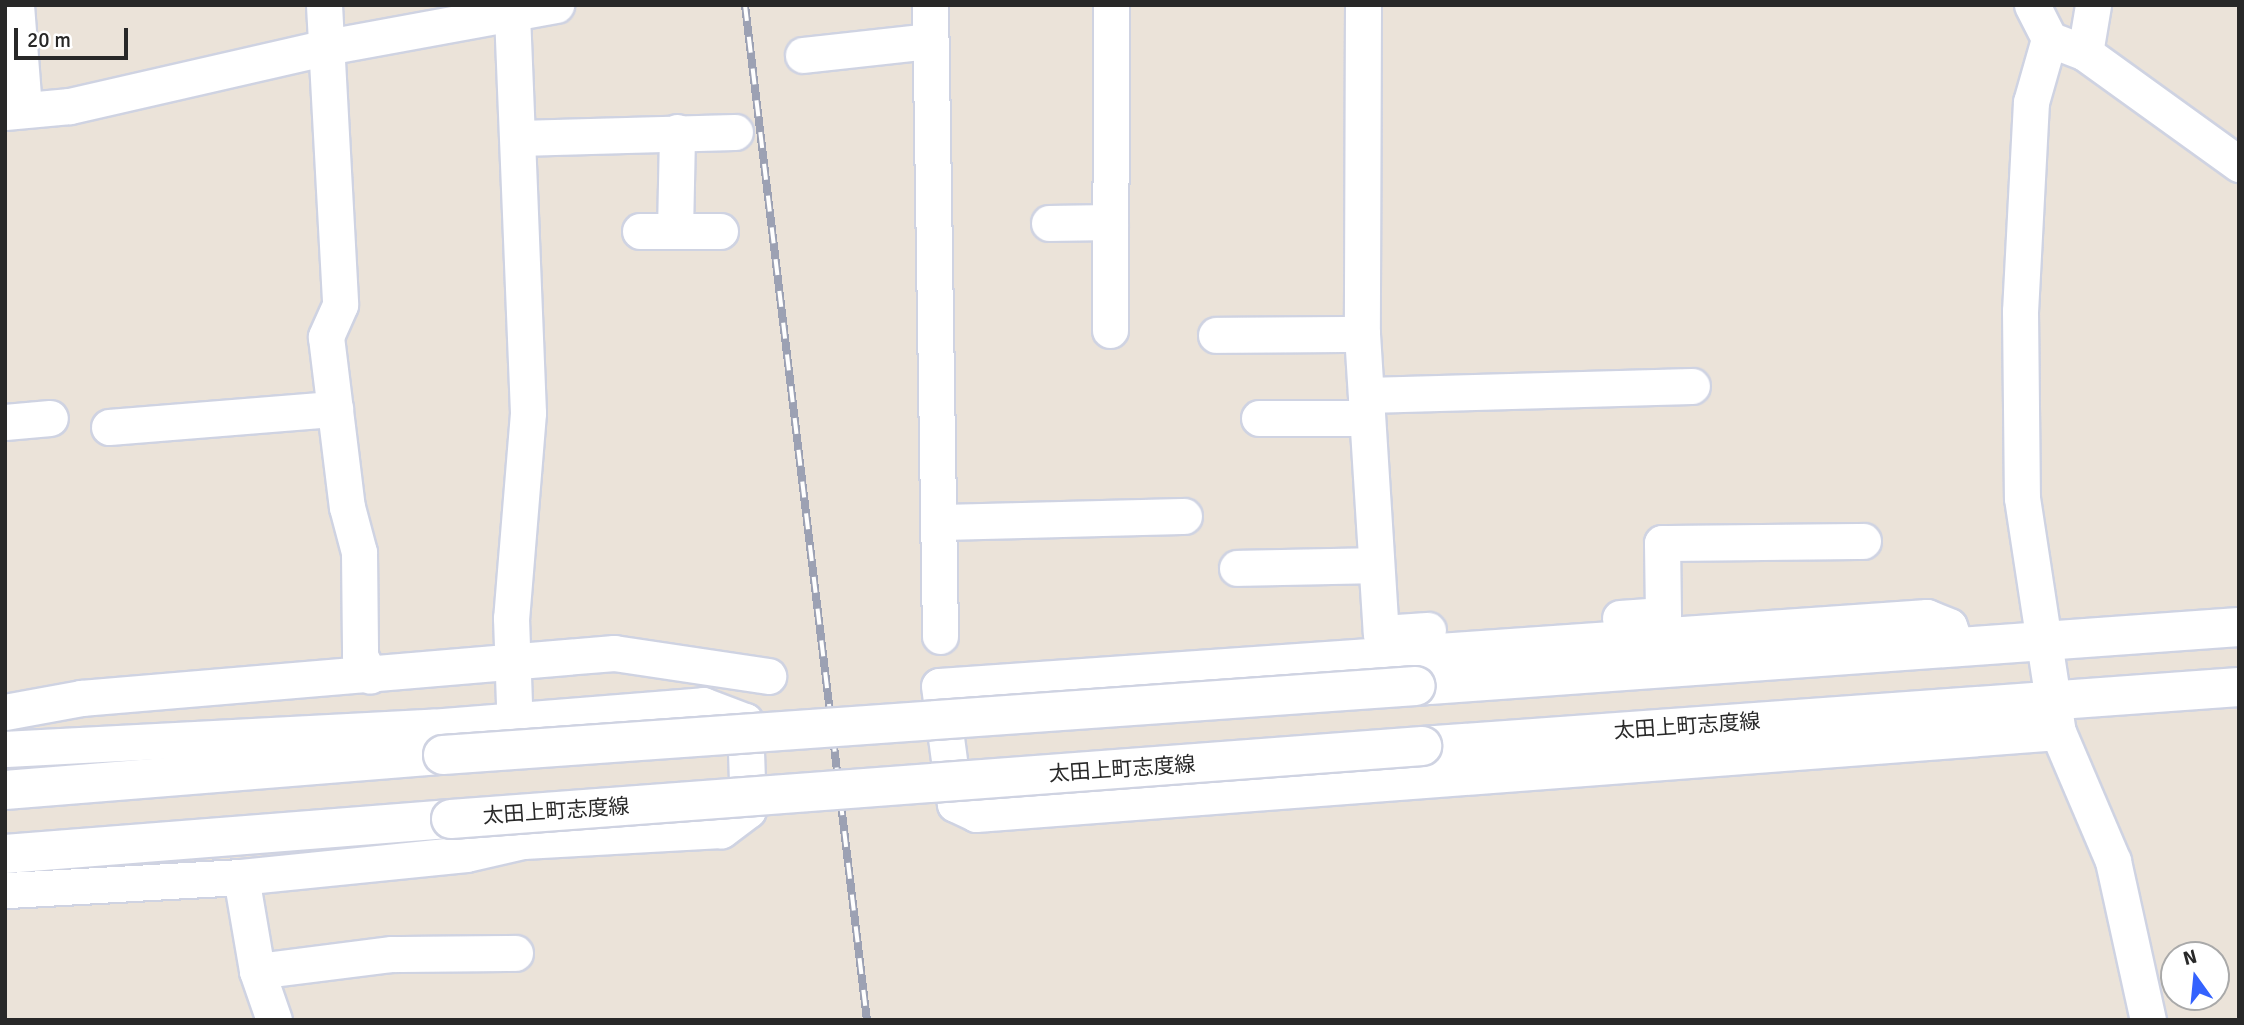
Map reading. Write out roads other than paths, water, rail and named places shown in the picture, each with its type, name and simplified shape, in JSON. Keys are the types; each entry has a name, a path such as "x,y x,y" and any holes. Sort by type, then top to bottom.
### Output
{"main road":[{"path":"5,790 443,755 2239,627"},
{"name":"太田上町志度線","path":"5,854 1422,746 2055,715 2239,687"}],"street":[{"path":"16,5 15,111 70,106 327,47 556,5"},
{"path":"324,5 340,305 326,337 347,507 359,552 360,656 370,677"},
{"path":"930,5 940,636"},
{"path":"1110,330 1111,5"},
{"path":"1363,5 1362,334 1381,633 1663,615 1662,543 1863,541"},
{"path":"2032,5 2049,39 2085,53 2239,164"},
{"path":"2085,53 2093,5"},
{"path":"512,13 528,413 511,662 514,705"},
{"path":"2049,39 2031,102 2019,422 2023,510 2055,715 2112,861 2148,1020"},
{"path":"803,55 929,41"},
{"path":"675,232 677,132"},
{"path":"517,138 735,132"},
{"path":"1049,223 1110,222"},
{"path":"640,231 720,231"},
{"path":"1216,335 1362,334"},
{"path":"1259,418 1366,407 1692,386"},
{"path":"109,428 335,409"},
{"path":"5,422 50,418"},
{"path":"940,522 1184,516"},
{"path":"1237,568 1377,565"},
{"path":"1957,648 1949,626 1927,617 940,686 955,804 976,814 2055,715"},
{"path":"5,712 81,698 644,653 768,676"},
{"path":"5,749 431,727 703,705 745,721 748,810 721,830 522,833 466,854 241,877 5,890"},
{"path":"241,877 257,971 274,1020"},
{"path":"257,971 393,954 515,953"}],"railway":[{"path":"745,5 867,1020"}]}
